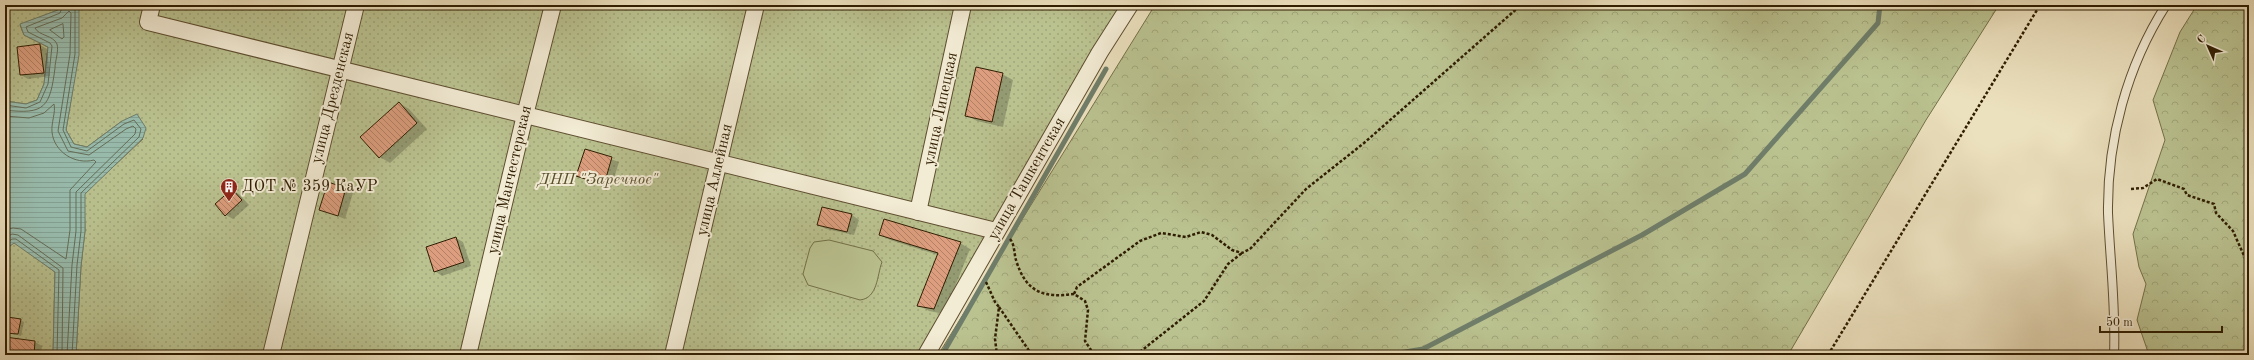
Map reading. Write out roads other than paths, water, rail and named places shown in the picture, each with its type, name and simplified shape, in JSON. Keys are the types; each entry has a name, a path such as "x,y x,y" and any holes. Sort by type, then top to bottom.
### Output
{"street":[{"path":"152,5 148,22 340,68 996,231"},
{"name":"улица Дрезденская","path":"271,355 356,5"},
{"name":"улица Манчестерская","path":"468,355 525,115 553,5"},
{"name":"улица Аллейная","path":"673,355 756,5"},
{"name":"улица Липецкая","path":"918,212 963,5"},
{"name":"улица Ташкентская","path":"926,355 1100,52 1130,5"}],"lane":[{"path":"2114,355 2115,332 2108,211 2111,154 2135,62 2166,5"}],"water":[{"path":"59,5 79,5 79,55 66,130 74,144 87,147 122,121 137,114 146,128 143,138 85,194 85,231 81,266 76,355 53,355 55,272 14,243 5,250 5,101 26,104 37,100 44,84 48,47 24,35 20,24 58,10"}],"waterway":[{"path":"1387,355 1423,349 1642,235 1745,174 1878,23 1880,5"},
{"path":"942,355 1106,69"}],"place":[{"name":"ДОТ № 359 КаУР","path":"229,202"}],"park label":[{"name":"ДНП \"Заречное\"","path":"598,180"}]}
